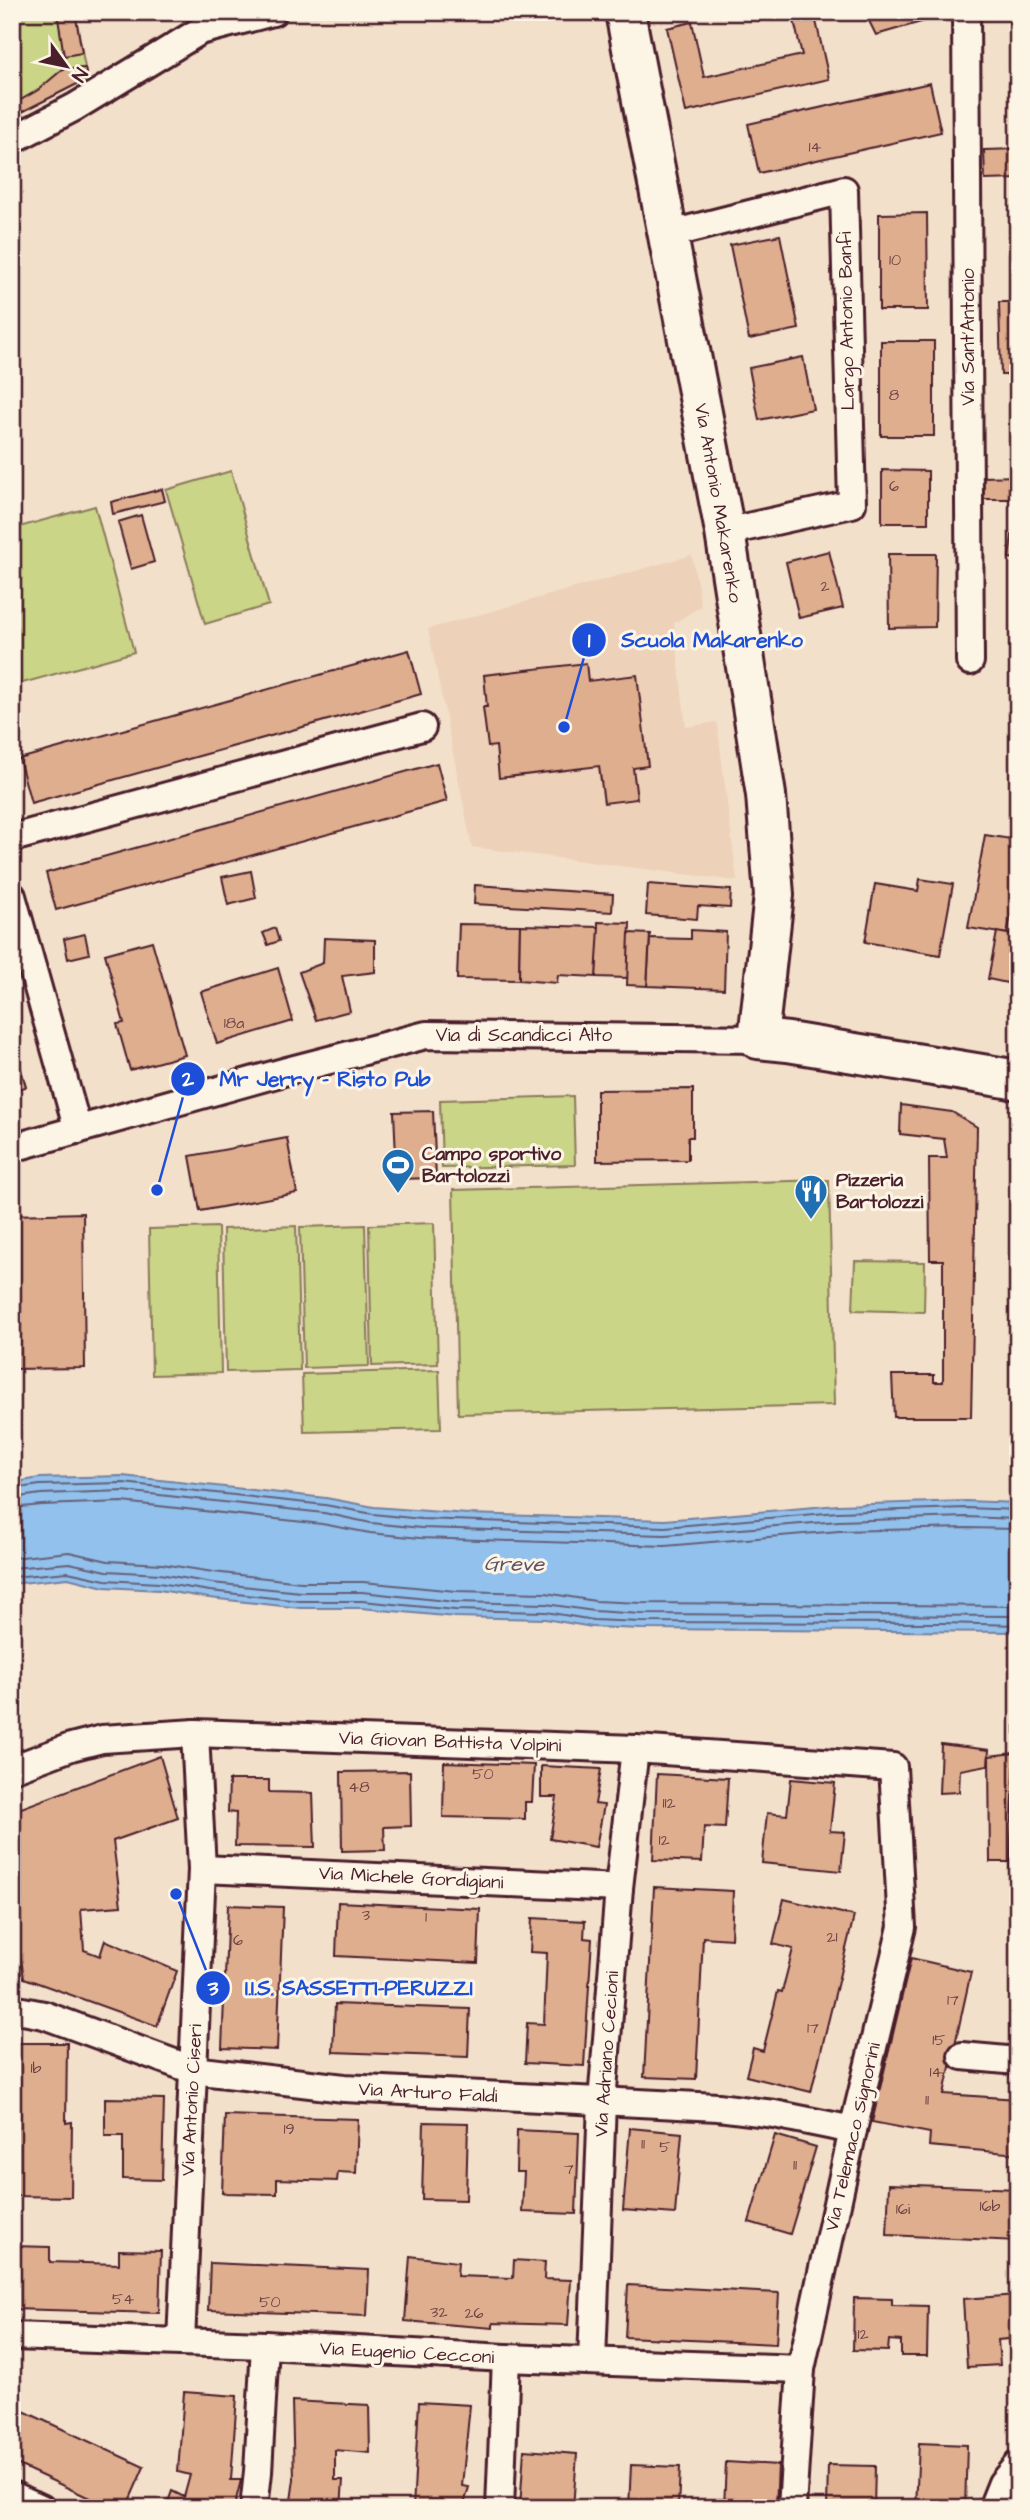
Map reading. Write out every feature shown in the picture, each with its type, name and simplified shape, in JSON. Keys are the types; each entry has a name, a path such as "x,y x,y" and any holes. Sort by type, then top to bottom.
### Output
{"street":[{"path":"12,140 75,107 200,31 273,12"},
{"name":"Via Antonio Makarenko","path":"625,12 725,533 755,714 772,856 773,911 758,1039"},
{"name":"Via Sant'Antonio","path":"966,12 970,662"},
{"name":"Largo Antonio Banfi","path":"667,235 844,190 852,504 725,533"},
{"path":"12,838 422,727"},
{"path":"12,896 78,1130"},
{"name":"Via di Scandicci Alto","path":"12,1148 426,1035 758,1039"},
{"path":"758,1039 1018,1080"},
{"name":"Via Giovan Battista Volpini","path":"12,1769 71,1747 103,1739 195,1732 635,1749 893,1767"},
{"name":"Via Antonio Ciseri","path":"181,2342 202,1869 195,1732"},
{"name":"Via Adriano Cecioni","path":"592,2361 602,2102 619,1888 635,1749"},
{"name":"Via Telemaco Signorini","path":"792,2508 801,2370 853,2130 902,1927 893,1767"},
{"name":"Via Michele Gordigiani","path":"202,1869 619,1888"},
{"name":"Via Arturo Faldi","path":"12,2009 44,2015 193,2070 344,2088 729,2108 853,2130"},
{"path":"962,2056 1018,2061"},
{"name":"Via Eugenio Cecconi","path":"12,2336 801,2370"},
{"path":"254,2508 265,2345"},
{"path":"500,2508 506,2358"},
{"path":"992,2508 1002,2483 1018,2464"},
{"path":"12,2495 41,2508"}],"shaded area":[{"path":"692,555 701,606 674,623 686,727 717,722 737,881 472,847 428,629"}],"green space":[{"path":"12,12 75,12 87,79 12,117"},
{"path":"231,471 269,605 205,624 166,490"},
{"path":"95,506 134,652 12,686 12,529"},
{"path":"573,1096 575,1165 442,1168 440,1100"},
{"path":"829,1180 834,1405 458,1414 453,1190"},
{"path":"434,1223 438,1364 372,1366 369,1225"},
{"path":"365,1225 369,1366 304,1368 300,1227"},
{"path":"296,1226 300,1370 226,1372 223,1229"},
{"path":"218,1227 221,1373 152,1375 149,1229"},
{"path":"855,1261 925,1262 924,1312 853,1310"},
{"path":"439,1370 441,1429 304,1432 302,1374"}],"water":[{"name":"Greve","path":"123,1476 326,1498 374,1507 468,1514 665,1520 838,1505 966,1501 1018,1503 1018,1632 592,1627 545,1619 455,1617 361,1608 300,1608 159,1590 104,1587 68,1578 12,1584 12,1483 39,1478"}],"building":[{"path":"57,12 75,12 82,53 64,56"},
{"path":"792,12 814,12 829,79 686,112 667,28 692,22 704,77 802,55"},
{"path":"902,12 955,12 956,15 935,18 876,35 869,21"},
{"path":"85,68 87,79 12,117 12,105 38,90 63,69"},
{"path":"930,83 941,132 759,173 748,124"},
{"path":"1018,149 1018,179 985,180 984,150"},
{"path":"927,213 928,310 879,310 879,214"},
{"path":"780,235 799,329 749,339 730,245"},
{"path":"1013,295 1018,295 1018,375 1001,375 999,302 1013,302"},
{"path":"881,341 934,341 934,436 881,436"},
{"path":"803,357 813,409 759,420 749,368"},
{"path":"882,470 928,471 928,523 882,523"},
{"path":"1018,476 1018,499 982,499 982,477"},
{"path":"162,489 165,501 113,514 111,502"},
{"path":"141,515 154,562 131,569 118,522"},
{"path":"1012,535 1018,535 1018,559 1009,558"},
{"path":"829,551 843,608 799,618 786,562"},
{"path":"888,554 936,554 935,627 889,628"},
{"path":"409,650 421,694 31,803 19,759"},
{"path":"586,663 588,681 637,675 648,766 633,768 637,799 604,803 599,766 499,778 496,746 488,747 483,707 487,707 484,675"},
{"path":"437,763 447,801 56,910 46,873"},
{"path":"985,835 1018,840 1018,882 1007,934 968,928"},
{"path":"251,871 256,898 228,905 222,877"},
{"path":"920,879 953,884 940,955 865,942 875,884 918,891"},
{"path":"648,884 731,890 730,908 698,906 697,919 646,915"},
{"path":"475,885 613,894 612,912 474,904"},
{"path":"598,922 630,923 628,978 596,977"},
{"path":"459,924 520,925 519,980 457,979"},
{"path":"520,925 599,927 596,977 558,975 557,983 519,980"},
{"path":"275,928 279,941 268,945 263,933"},
{"path":"691,930 726,932 724,989 647,986 650,938 691,939"},
{"path":"997,932 1018,936 1018,956 1012,984 988,979"},
{"path":"629,933 650,934 647,986 627,985"},
{"path":"85,934 89,954 68,959 64,939"},
{"path":"324,938 375,940 375,972 342,976 350,1011 316,1020 299,972 323,963"},
{"path":"152,941 185,1055 130,1070 117,1024 124,1023 105,954"},
{"path":"278,968 293,1021 217,1044 201,992"},
{"path":"12,1037 26,1087 12,1090"},
{"path":"693,1089 693,1137 688,1137 688,1160 597,1161 597,1090"},
{"path":"901,1105 952,1112 977,1127 971,1417 894,1417 892,1375 934,1375 934,1382 943,1382 943,1260 930,1260 929,1158 947,1158 944,1139 900,1134"},
{"path":"433,1111 436,1178 397,1179 394,1112"},
{"path":"287,1138 297,1193 200,1211 190,1156"},
{"path":"83,1213 85,1368 12,1369 12,1215"},
{"path":"1018,1710 1018,1778 1015,1778 1015,1711"},
{"path":"941,1744 989,1750 988,1765 960,1770 959,1792 939,1793"},
{"path":"1015,1753 1010,1862 990,1862 989,1756"},
{"path":"160,1756 178,1818 113,1841 121,1906 81,1909 84,1950 100,1956 105,1940 177,1971 157,2026 24,1978 12,1903 12,1832 18,1827 13,1811"},
{"path":"444,1762 534,1765 532,1802 525,1802 525,1819 443,1817"},
{"path":"541,1766 601,1769 595,1804 604,1805 596,1847 550,1839 557,1797 541,1797"},
{"path":"410,1771 411,1826 384,1827 385,1850 342,1851 341,1772"},
{"path":"657,1774 728,1778 725,1828 704,1827 702,1862 653,1860"},
{"path":"1015,1778 1018,1778 1018,1903 1014,1903 1015,1868 1010,1867"},
{"path":"791,1779 835,1783 830,1831 845,1832 841,1871 762,1863 767,1813 787,1815"},
{"path":"229,1780 269,1780 269,1792 313,1793 315,1847 235,1846 236,1813 228,1812"},
{"path":"654,1887 733,1891 731,1939 703,1937 696,2079 644,2077"},
{"path":"784,1899 854,1916 811,2092 746,2076 753,2048 763,2051 778,1991 782,1992 793,1949 773,1944"},
{"path":"338,1902 480,1909 478,1963 336,1956"},
{"path":"228,1905 283,1907 277,2050 222,2048"},
{"path":"532,1918 585,1921 584,1938 592,1939 584,2066 525,2063 527,2023 544,2024 547,1953 530,1952"},
{"path":"911,1958 971,1972 944,2094 1018,2099 1018,2154 929,2146 930,2133 872,2122"},
{"path":"335,2004 470,2009 468,2057 333,2052"},
{"path":"18,2043 67,2043 66,2123 72,2122 71,2197 15,2196"},
{"path":"105,2098 164,2099 162,2180 123,2179 123,2136 105,2136"},
{"path":"225,2115 358,2119 356,2173 338,2172 337,2181 277,2179 277,2194 222,2193"},
{"path":"424,2122 468,2123 466,2200 422,2199"},
{"path":"630,2128 682,2133 675,2214 623,2210"},
{"path":"517,2130 579,2133 576,2214 522,2212 524,2172 516,2172"},
{"path":"775,2135 816,2147 790,2234 749,2222"},
{"path":"889,2184 1018,2189 1018,2241 887,2235"},
{"path":"12,2246 50,2247 50,2262 119,2264 119,2250 161,2251 159,2313 12,2309"},
{"path":"410,2256 458,2262 457,2276 513,2278 514,2260 545,2262 544,2279 571,2280 568,2325 493,2323 493,2328 405,2321"},
{"path":"210,2263 369,2270 367,2316 208,2310"},
{"path":"628,2285 779,2293 776,2344 625,2337"},
{"path":"1018,2295 1018,2338 998,2340 1000,2365 967,2367 963,2299"},
{"path":"854,2298 892,2299 892,2305 928,2306 927,2356 901,2356 901,2341 889,2340 888,2351 853,2350"},
{"path":"184,2392 237,2396 231,2480 241,2480 234,2508 166,2508 172,2491 184,2497 190,2475 178,2472"},
{"path":"292,2401 369,2405 370,2453 335,2450 335,2480 343,2480 341,2508 290,2508 294,2479"},
{"path":"419,2402 470,2405 462,2486 469,2487 463,2508 413,2508"},
{"path":"15,2407 144,2467 126,2508 111,2508 12,2462 12,2413"},
{"path":"919,2443 967,2445 965,2508 916,2508"},
{"path":"524,2450 577,2454 573,2508 520,2508"},
{"path":"726,2462 778,2465 776,2508 724,2508"},
{"path":"631,2465 680,2467 678,2508 629,2508"},
{"path":"828,2465 875,2466 874,2508 827,2508"}],"place":[{"name":"Scuola Makarenko","path":"564,727"},
{"name":"Mr Jerry - Risto Pub","path":"157,1190"},
{"name":"Campo sportivo Bartolozzi","path":"398,1195"},
{"name":"Pizzeria Bartolozzi","path":"811,1221"},
{"name":"I.I.S. SASSETTI-PERUZZI","path":"176,1894"}]}
